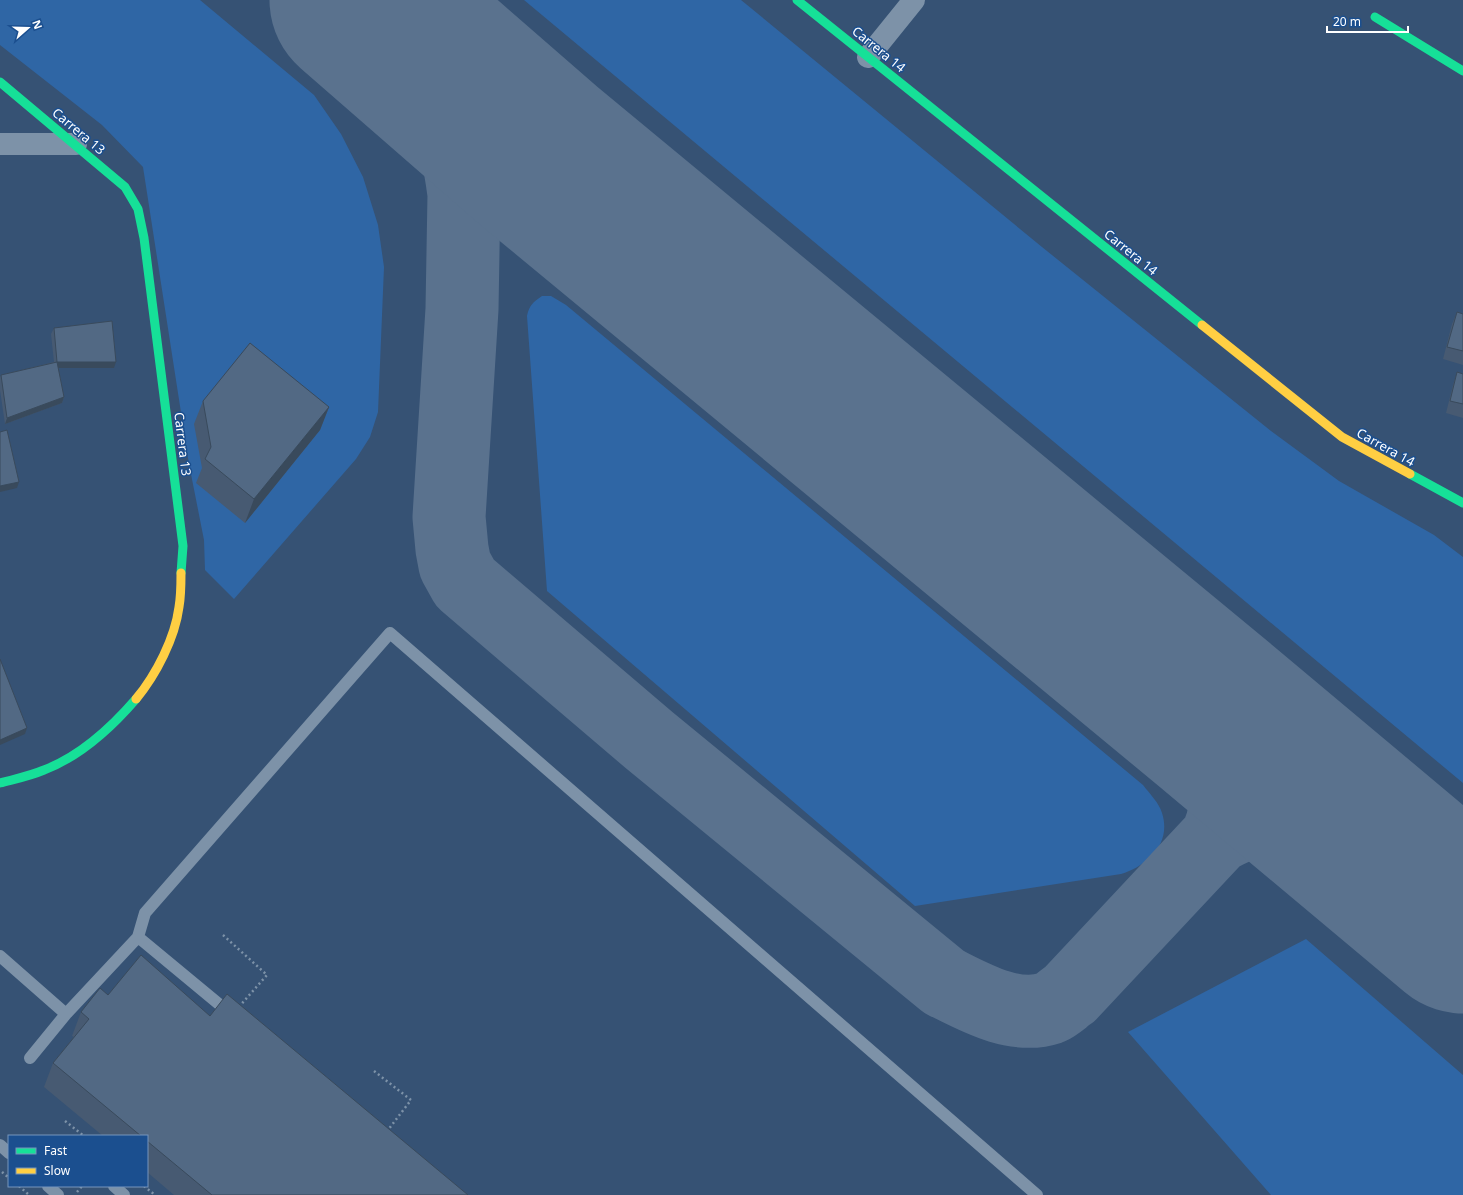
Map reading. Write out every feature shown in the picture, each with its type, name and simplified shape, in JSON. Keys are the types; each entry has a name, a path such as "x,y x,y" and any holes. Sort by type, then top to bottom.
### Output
{"street":[{"name":"Carrera 14","path":"797,0 1342,437 1463,503"},
{"path":"868,57 914,0"},
{"path":"1374,17 1463,71"},
{"name":"Carrera 13","path":"0,82 76,144 125,187 138,209 144,238 183,546 179,608 171,636 158,665 141,693 114,724 80,751 45,770 0,783"},
{"path":"0,144 76,144"}],"lane":[{"path":"30,1058 66,1014 138,937 145,914 390,633 1037,1195"},
{"path":"138,937 241,1023"},
{"path":"0,956 66,1014"},
{"path":"0,1145 8,1152"},
{"path":"49,1187 58,1195"},
{"path":"115,1187 124,1195"}],"path":[{"path":"223,935 267,975 234,1012"},
{"path":"374,1071 411,1100 383,1136"},
{"path":"65,1121 83,1135"},
{"path":"0,1171 8,1177"},
{"path":"20,1187 30,1195"},
{"path":"145,1187 155,1195"}],"shaded area":[{"path":"0,0 200,0 314,95 341,134 363,177 378,225 384,267 378,412 370,437 356,459 234,599 205,570 204,540 189,464 143,167 102,125 0,45"},
{"path":"524,0 741,0 1042,247 1271,431 1339,481 1434,535 1463,557 1463,783"},
{"path":"542,296 551,296 566,305 1143,785 1159,806 1164,824 1160,844 1155,852 1140,865 1121,874 915,906 547,591 527,316 532,304"},
{"path":"1306,939 1463,1075 1463,1195 1271,1195 1128,1032"}],"building":[{"path":"1457,312 1463,314 1463,351 1447,347"},
{"path":"112,321 116,362 57,362 54,328"},
{"path":"250,343 329,407 254,499 205,459 211,447 203,401"},
{"path":"57,362 64,397 7,418 1,375"},
{"path":"1457,372 1463,374 1463,404 1450,401"},
{"path":"7,430 19,482 0,486 0,432"},
{"path":"0,659 27,728 0,740"},
{"path":"141,955 210,1016 227,994 468,1195 212,1195 148,1142 148,1135 140,1135 53,1063 89,1019 81,1012 100,988 108,995"}],"taxiway":[{"path":"394,28 414,55 442,103 456,148 464,194"},
{"path":"539,156 517,155 501,158 488,166 475,178 464,194 462,309 449,517 455,565 465,583 649,740 944,982 981,1000 1009,1009 1022,1011 1036,1011 1050,1008 1070,994 1217,837 1240,826 1264,818 1276,816 1301,815 1318,817 1347,826"},
{"path":"1216,716 1221,732 1227,762 1228,776 1226,806 1217,837"}],"runway":[{"path":"360,0 539,156 1216,716 1463,923"}],"traffic: fast":[{"path":"797,0 1202,325"},
{"path":"1375,17 1463,71"},
{"path":"0,82 125,187 138,209 144,238 183,546 181,573"},
{"path":"1410,474 1463,503"},
{"path":"0,783 39,772 58,764 83,749 106,731 136,699"}],"traffic: slow":[{"path":"1202,325 1342,437 1410,474"},
{"path":"136,699 151,679 164,656 169,643 177,619 180,603 181,573"}]}
